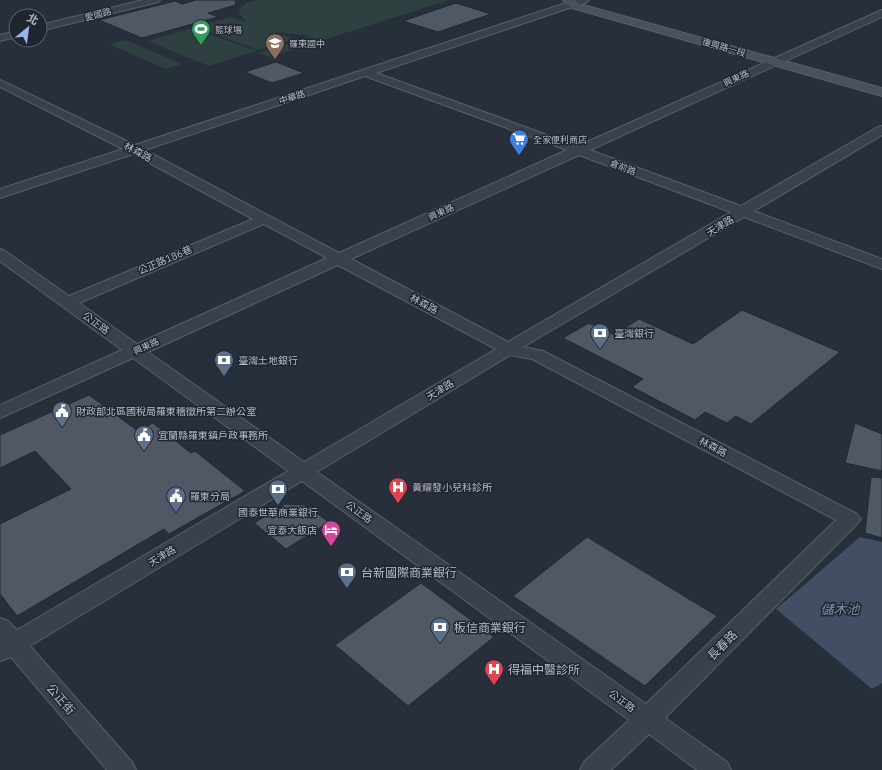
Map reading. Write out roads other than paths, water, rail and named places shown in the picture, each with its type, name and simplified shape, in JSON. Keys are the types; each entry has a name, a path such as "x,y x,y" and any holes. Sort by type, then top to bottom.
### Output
{"main road":[{"name":"復興路一段","path":"575,1 882,92"}],"street":[{"name":"愛國路","path":"48,26 155,0"},
{"name":"中華路","path":"0,194 135,150 575,1"},
{"name":"興東路","path":"0,412 882,13"},
{"name":"倉前路","path":"364,72 578,150 882,264"},
{"name":"林森路","path":"0,83 135,150 510,350 537,355 850,519"},
{"name":"天津路","path":"5,641 304,472 882,130"},
{"name":"公正路186巷","path":"67,302 264,219"},
{"name":"公正路","path":"0,254 718,770"},
{"name":"長春路","path":"593,770 648,720 850,519"},
{"name":"公正街","path":"5,641 123,770"}],"water":[{"name":"儲木池","path":"860,537 882,542 882,683 872,689 776,609"}],"place":[{"name":"籃球場","path":"201,46"},
{"name":"羅東國中","path":"275,60"},
{"name":"全家便利商店","path":"519,156"},
{"name":"臺灣銀行","path":"600,350"},
{"name":"臺灣土地銀行","path":"224,377"},
{"name":"財政部北區國稅局羅東稽徵所第二辦公室","path":"62,428"},
{"name":"宜蘭縣羅東鎮戶政事務所","path":"144,452"},
{"name":"黃耀發小兒科診所","path":"398,504"},
{"name":"國泰世華商業銀行","path":"278,506"},
{"name":"羅東分局","path":"176,513"},
{"name":"宜泰大飯店","path":"331,547"},
{"name":"台新國際商業銀行","path":"347,589"},
{"name":"板信商業銀行","path":"440,644"},
{"name":"得福中醫診所","path":"494,686"}]}
